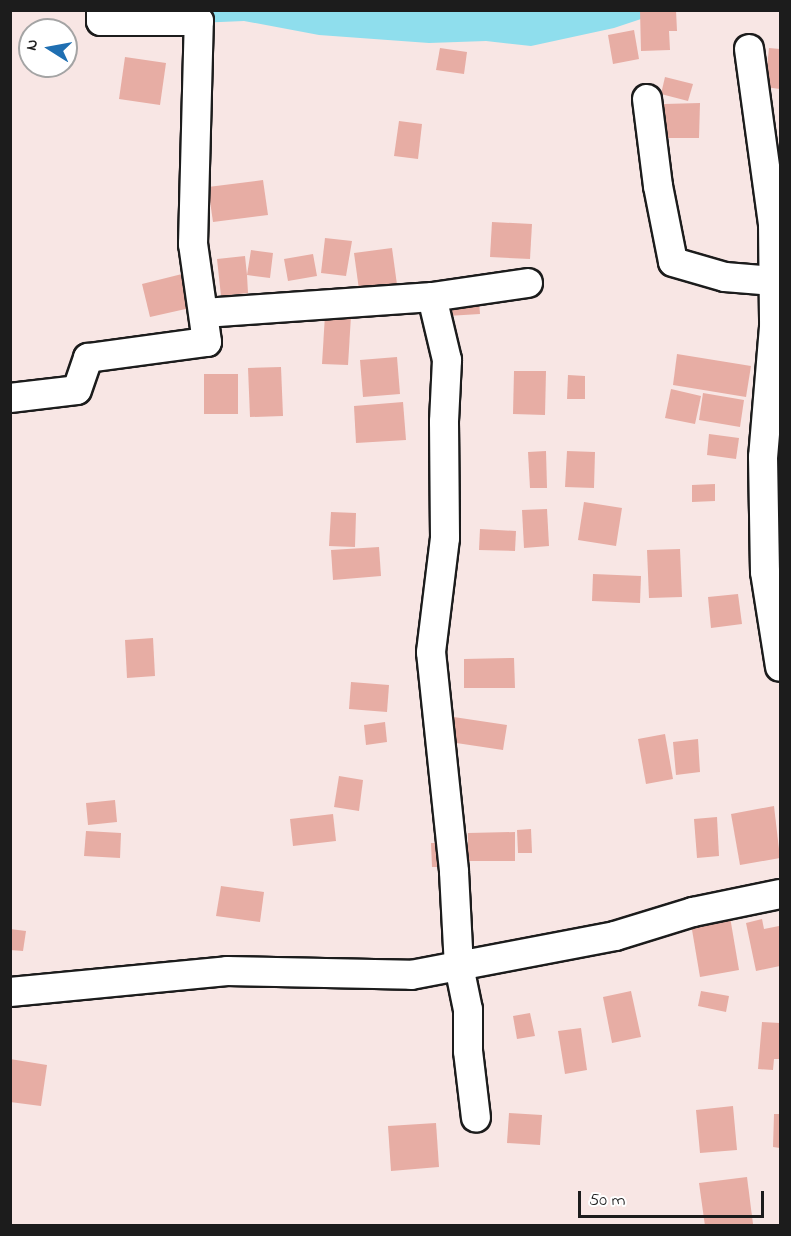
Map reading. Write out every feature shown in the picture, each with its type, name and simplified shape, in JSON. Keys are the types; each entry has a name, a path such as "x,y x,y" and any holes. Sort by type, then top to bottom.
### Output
{"street":[{"path":"10,398 77,390 88,358 207,342 193,244 199,21 101,21 101,10"},
{"path":"749,49 773,224 774,327 763,457 765,572 780,667"},
{"path":"647,99 658,186 673,262 725,277 774,281"},
{"path":"204,313 432,297 528,283"},
{"path":"432,297 447,360 444,422 445,538 431,652 454,872 459,966 468,1010 468,1051 476,1118"},
{"path":"10,992 226,971 411,975 615,936 693,912 780,894"}],"water":[{"path":"126,11 665,11 614,28 531,46 486,41 429,43 319,35 244,21 197,23"}],"building":[{"path":"640,10 676,10 677,31 669,31 670,50 641,51"},
{"path":"634,30 639,59 613,64 608,35"},
{"path":"440,48 467,52 464,74 436,70"},
{"path":"769,48 780,49 780,89 765,87"},
{"path":"125,57 166,63 160,105 119,99"},
{"path":"665,77 693,84 688,101 661,94"},
{"path":"700,103 699,138 664,138 664,104"},
{"path":"399,121 422,124 418,159 394,156"},
{"path":"263,180 268,215 213,222 208,187"},
{"path":"492,222 532,224 530,259 490,257"},
{"path":"325,238 352,241 346,276 321,273"},
{"path":"392,248 398,292 360,297 354,253"},
{"path":"251,250 273,253 270,278 247,275"},
{"path":"313,254 317,276 288,281 284,259"},
{"path":"245,256 248,293 221,296 217,259"},
{"path":"182,274 190,308 150,317 142,284"},
{"path":"479,300 480,314 447,316 447,301"},
{"path":"325,315 351,316 348,365 322,364"},
{"path":"677,354 751,366 746,397 673,385"},
{"path":"397,357 400,394 363,397 360,360"},
{"path":"281,367 283,416 250,417 248,368"},
{"path":"514,371 546,371 545,415 513,414"},
{"path":"204,374 238,374 238,414 204,414"},
{"path":"568,375 585,376 585,399 567,399"},
{"path":"671,389 701,396 695,424 665,418"},
{"path":"703,393 744,400 740,427 699,420"},
{"path":"403,402 406,440 356,443 354,406"},
{"path":"709,434 739,438 736,459 707,455"},
{"path":"546,451 547,488 530,488 528,452"},
{"path":"567,451 595,452 594,488 565,487"},
{"path":"715,484 715,501 692,502 692,485"},
{"path":"584,502 622,508 616,546 578,540"},
{"path":"547,509 549,546 524,548 522,510"},
{"path":"331,512 356,513 355,547 329,546"},
{"path":"480,529 516,531 515,551 479,550"},
{"path":"379,547 381,576 333,580 331,550"},
{"path":"680,549 682,597 649,598 647,550"},
{"path":"593,574 641,576 640,603 592,601"},
{"path":"738,594 742,624 711,628 708,597"},
{"path":"153,638 155,676 127,678 125,640"},
{"path":"514,658 515,688 464,688 464,659"},
{"path":"351,682 389,685 387,712 349,709"},
{"path":"447,716 507,725 503,750 443,741"},
{"path":"385,722 387,742 366,745 364,725"},
{"path":"665,734 673,779 646,784 638,739"},
{"path":"698,739 700,772 676,775 673,742"},
{"path":"339,776 363,780 359,811 334,807"},
{"path":"115,800 117,822 88,825 86,803"},
{"path":"774,806 780,858 740,865 731,814"},
{"path":"333,814 336,841 293,846 290,819"},
{"path":"717,817 719,856 697,858 694,819"},
{"path":"531,829 532,853 518,853 517,830"},
{"path":"86,831 121,833 120,858 84,856"},
{"path":"515,832 515,861 468,861 468,833"},
{"path":"431,843 442,843 443,867 432,867"},
{"path":"221,886 264,892 260,922 216,916"},
{"path":"729,911 739,970 700,977 690,918"},
{"path":"762,919 764,929 779,926 780,966 756,971 746,923"},
{"path":"10,929 26,931 23,951 10,950"},
{"path":"631,991 641,1037 612,1043 603,997"},
{"path":"701,991 729,996 726,1012 698,1006"},
{"path":"530,1013 535,1036 517,1039 513,1016"},
{"path":"762,1022 780,1023 780,1059 774,1059 773,1070 758,1069"},
{"path":"581,1028 587,1070 565,1074 558,1031"},
{"path":"10,1059 47,1065 41,1106 10,1102"},
{"path":"733,1106 737,1150 700,1153 696,1110"},
{"path":"509,1113 542,1115 540,1145 507,1143"},
{"path":"774,1114 780,1114 780,1148 773,1147"},
{"path":"436,1123 439,1167 391,1171 388,1126"},
{"path":"747,1177 753,1224 705,1226 699,1183"}]}
